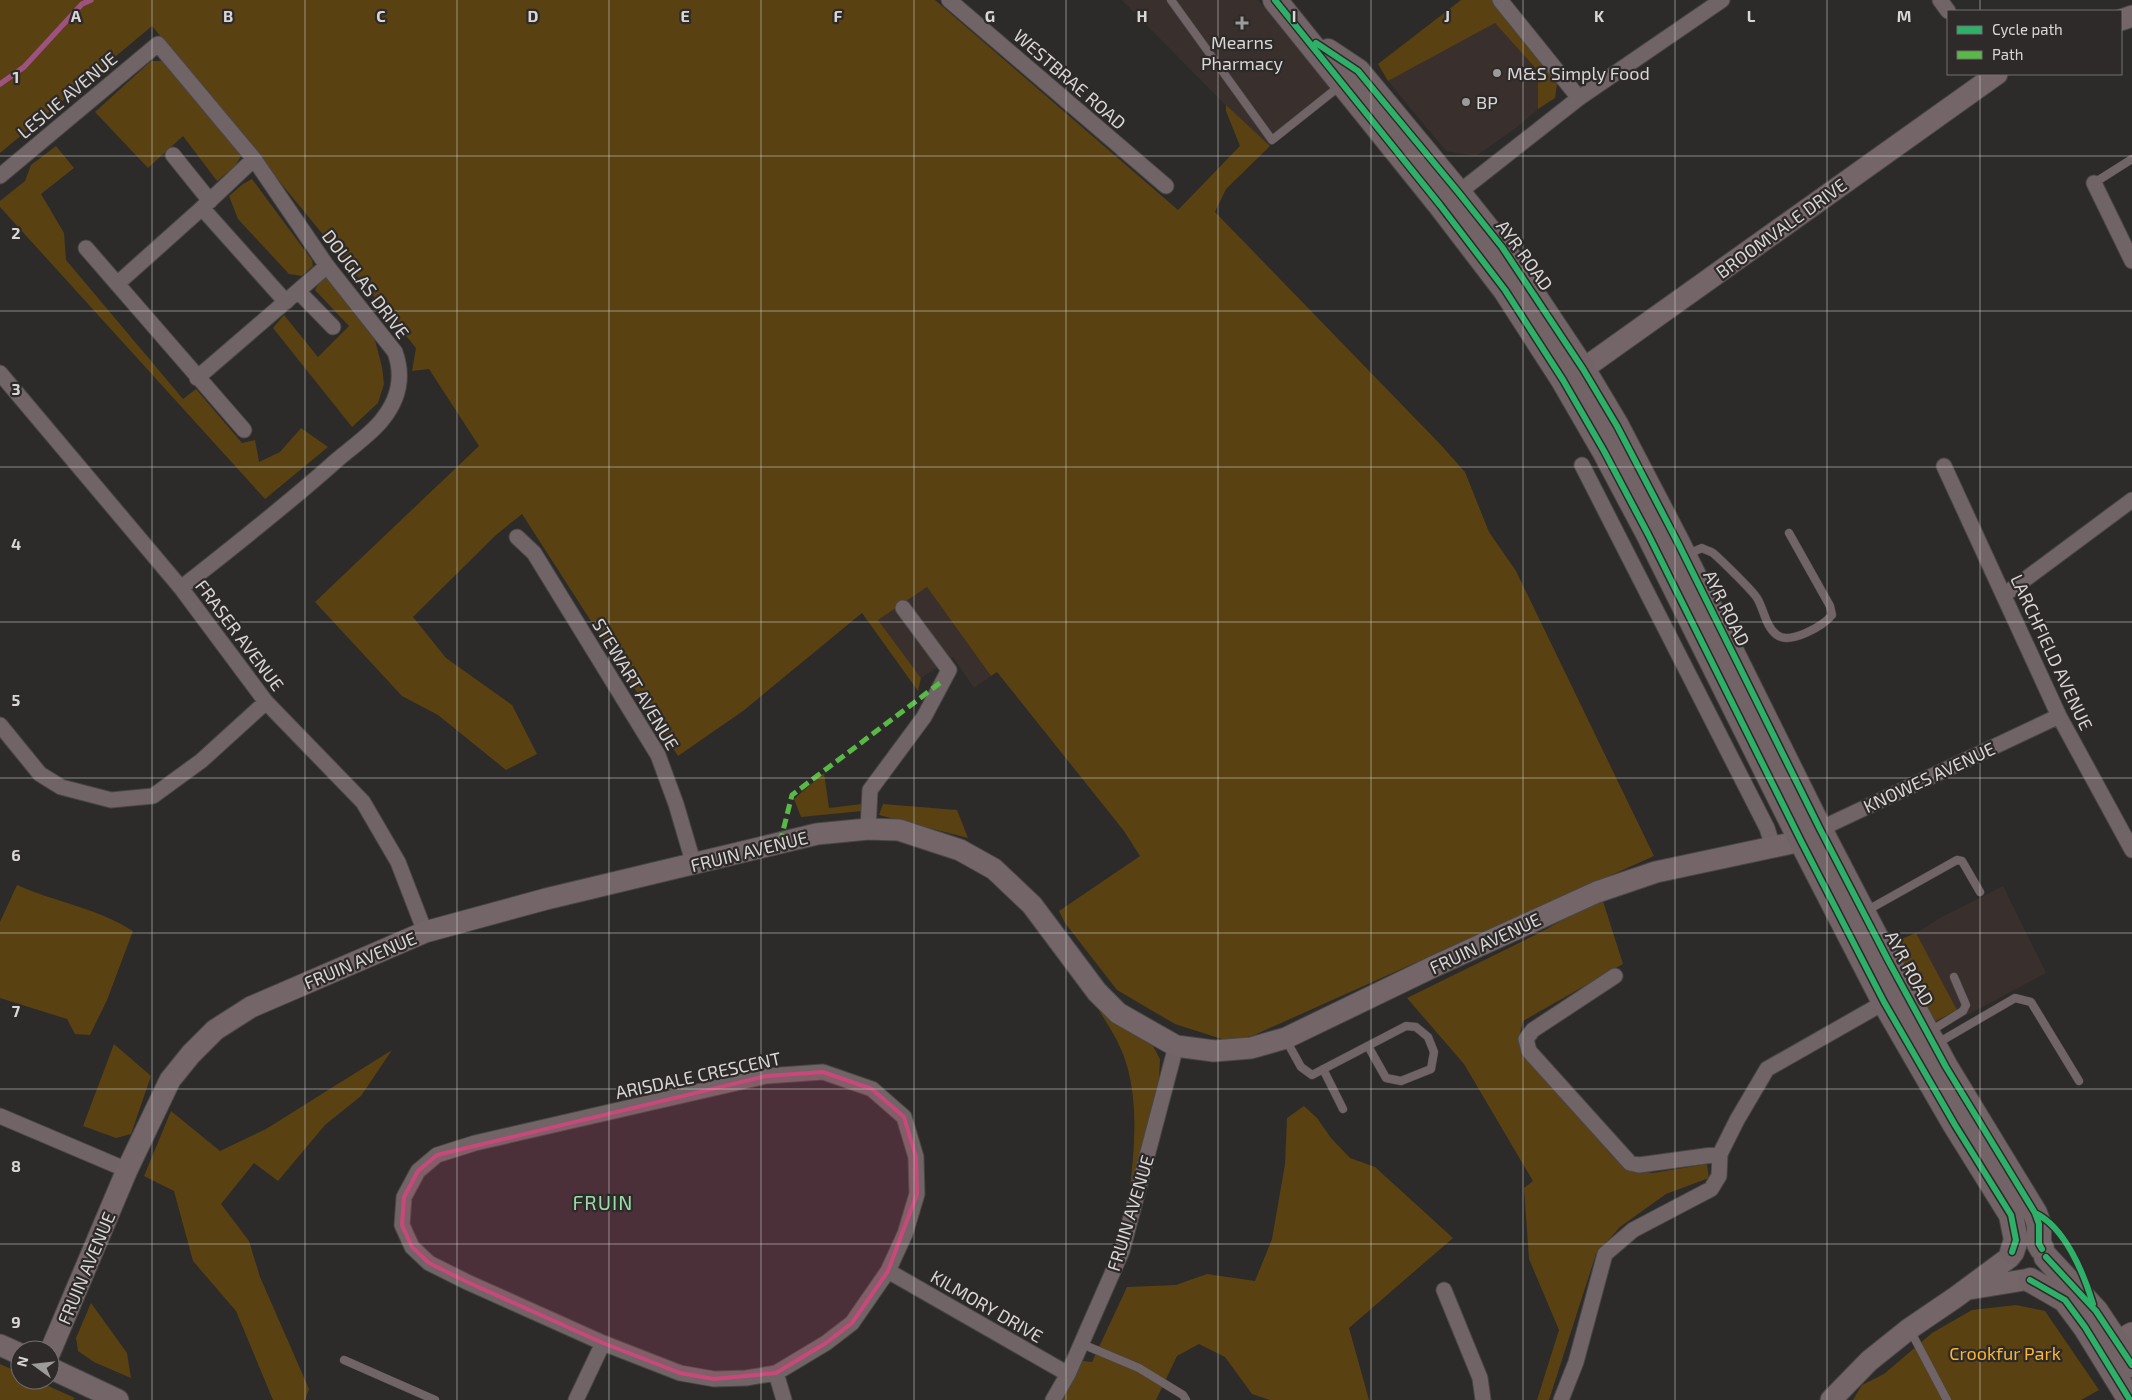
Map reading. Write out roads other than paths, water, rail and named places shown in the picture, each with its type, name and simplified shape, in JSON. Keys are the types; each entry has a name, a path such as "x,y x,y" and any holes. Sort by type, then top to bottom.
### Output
{"main road":[{"path":"1275,0 1304,35 1351,77 1450,199 1505,290 1573,374 1604,451 1674,561 1810,835 1894,997 2035,1213 2039,1224 2040,1244 2047,1265 2040,1277 2027,1280"},
{"path":"1926,1048 2011,1214 2016,1240 2011,1254 2010,1268 2012,1272 2065,1300 2116,1342 2130,1400"},
{"path":"2011,1254 2023,1244 2032,1243 2044,1253 2096,1311 2132,1365"}],"street":[{"name":"WESTBRAE ROAD","path":"949,0 1166,186"},
{"path":"1500,0 1579,98"},
{"path":"1450,199 1579,98 1722,0"},
{"path":"1940,0 1947,10"},
{"name":"DOUGLAS DRIVE","path":"158,44 254,159 327,266 395,352 400,367 400,383 394,401 382,420 302,492 181,588"},
{"name":"LESLIE AVENUE","path":"0,176 158,44"},
{"name":"BROOMVALE DRIVE","path":"1573,374 1992,75"},
{"path":"173,155 206,204 286,302"},
{"path":"117,284 254,159"},
{"path":"2094,183 2132,262"},
{"path":"86,248 244,430"},
{"path":"197,378 327,266"},
{"path":"298,291 333,327"},
{"name":"FRASER AVENUE","path":"0,373 181,588 266,702 363,802 398,862 425,932"},
{"path":"1582,465 1767,828 1773,847"},
{"name":"LARCHFIELD AVENUE","path":"1944,466 2059,716 2132,850"},
{"path":"2004,595 2132,500"},
{"name":"STEWART AVENUE","path":"517,537 534,553 658,755 676,804 694,865"},
{"path":"868,829 870,790 924,717 949,670 903,608"},
{"path":"0,725 40,774 61,787 111,800 153,796 201,761 266,702"},
{"name":"KNOWES AVENUE","path":"1810,835 2059,716"},
{"name":"FRUIN AVENUE","path":"55,1340 127,1170 170,1080 191,1054 216,1030 251,1007 425,932 546,899 817,834 868,829 899,830 932,839 960,850 994,868 1032,905 1097,992 1118,1013 1176,1046 1214,1051 1251,1048 1286,1038 1437,965 1597,892 1656,872 1773,847 1810,835"},
{"path":"1615,976 1532,1030 1526,1039 1529,1051 1630,1163 1639,1165 1720,1154"},
{"path":"1560,1400 1576,1362 1605,1254 1633,1230 1711,1189 1719,1176 1720,1154 1768,1069 1894,997"},
{"name":"FRUIN AVENUE","path":"1053,1400 1082,1344 1122,1251 1176,1046"},
{"name":"ARISDALE CRESCENT","path":"823,1072 872,1090 904,1117 916,1157 917,1194 905,1234 888,1270 852,1323 826,1343 776,1373 746,1378 714,1379 680,1373 603,1343 429,1263 412,1247 402,1225 404,1197 418,1171 437,1155 475,1143 766,1076 823,1072"},
{"path":"0,1116 127,1170"},
{"path":"1831,1400 1869,1361 2011,1254"},
{"name":"KILMORY DRIVE","path":"888,1270 1068,1374"},
{"path":"1967,1289 2027,1280"},
{"path":"1444,1290 1480,1378 1483,1400"},
{"path":"576,1400 603,1343"},
{"path":"60,1373 118,1400"},
{"path":"776,1373 784,1400"}],"lane":[{"path":"1171,0 1272,140 1351,77"},
{"path":"2094,183 2132,159"},
{"path":"1674,561 1702,548 1712,553 1756,597 1768,625 1777,636 1786,638 1800,636 1827,621 1832,615 1830,606 1789,533"},
{"path":"1853,918 1958,860 1962,861 1980,892"},
{"path":"1926,1048 1963,1011 1966,1005 1954,977"},
{"path":"1926,1048 2015,998 2031,1002 2079,1081"},
{"path":"1286,1038 1301,1067 1312,1075 1406,1026 1416,1026 1428,1037 1434,1052 1431,1069 1401,1081 1386,1078 1368,1046"},
{"path":"1323,1069 1343,1109"},
{"path":"1910,1329 1946,1400"},
{"path":"1082,1344 1139,1368 1183,1396 1186,1400"},
{"path":"344,1360 435,1400"}],"waterway":[{"path":"0,84 24,67 82,4 91,0"}],"place":[{"name":"Mearns Pharmacy","path":"1242,23"},
{"name":"M&S Simply Food","path":"1497,73"},
{"name":"BP","path":"1466,102"}],"district":[{"name":"FRUIN","path":"603,1202"}],"park label":[{"name":"Crookfur Park","path":"2005,1353"}]}
